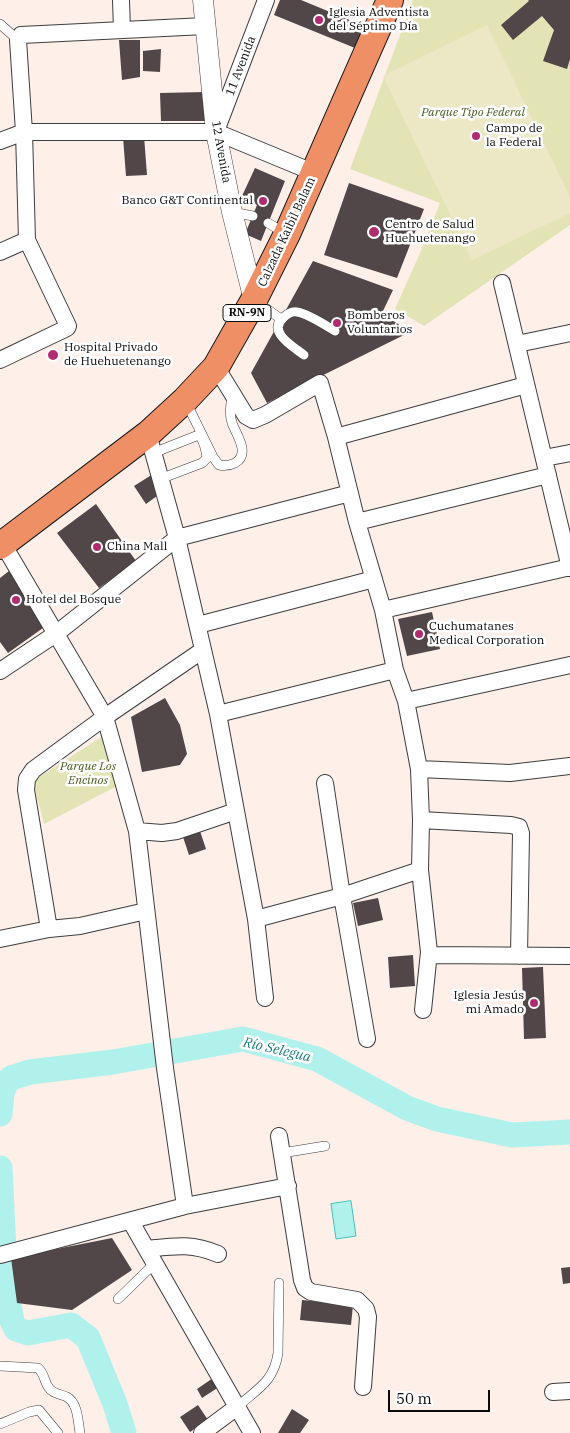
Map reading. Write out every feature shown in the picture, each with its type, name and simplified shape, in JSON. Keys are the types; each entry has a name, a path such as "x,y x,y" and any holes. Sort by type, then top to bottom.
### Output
{"main road":[{"name":"Calzada Kaibil Balam","path":"2,545 150,443 185,400 216,367 254,300 278,228 315,173 390,0"}],"street":[{"path":"120,0 122,30"},
{"name":"12 Avenida","path":"203,0 216,132 232,212 254,300"},
{"name":"11 Avenida","path":"216,132 266,0"},
{"path":"0,360 68,327 27,240 24,132 18,40 21,35 205,26"},
{"path":"0,141 24,132 216,132 315,173"},
{"path":"0,252 27,240"},
{"path":"383,610 570,568 502,283"},
{"path":"517,344 570,333"},
{"path":"216,367 246,416 253,420 320,383 336,437 356,522 383,610 395,670 406,700 419,768 420,870 429,952 422,1010"},
{"path":"336,437 526,385"},
{"path":"150,443 177,538 218,714 256,919 265,998"},
{"path":"544,458 570,453"},
{"path":"356,522 548,475"},
{"path":"0,671 57,633 177,538 350,493"},
{"path":"2,545 57,633 106,717 137,831 165,1068 185,1206"},
{"path":"198,625 374,579"},
{"path":"49,929 26,790 27,779 33,770 202,650"},
{"path":"406,700 570,665"},
{"path":"218,714 395,670"},
{"path":"419,768 510,773 570,766"},
{"path":"325,783 342,896 367,1039"},
{"path":"137,831 162,833 177,831 236,811"},
{"path":"421,820 519,827 521,833 519,956"},
{"path":"256,919 342,896 420,870"},
{"path":"0,939 49,929 80,926 146,911"},
{"path":"429,952 434,954 570,956"},
{"path":"279,1136 302,1280 305,1288 311,1292 357,1300 366,1309 368,1317 363,1387"},
{"path":"0,1255 131,1222 185,1206 288,1186"},
{"path":"131,1222 252,1433"},
{"path":"151,1256 186,1246 202,1247 218,1254"},
{"path":"553,1392 570,1391"},
{"path":"202,1433 237,1407"}],"lane":[{"path":"0,24 18,40"},
{"path":"232,212 252,216"},
{"path":"254,300 281,320"},
{"path":"304,355 283,338 279,332 278,327 281,320 290,312 297,312 336,331"},
{"path":"185,400 215,461 223,466 234,463 240,458 243,451 230,412 233,394"},
{"path":"150,443 200,436 206,451 207,458 202,463 160,479"},
{"path":"282,1153 325,1146"},
{"path":"118,1299 151,1256"},
{"path":"237,1407 271,1378 277,1364 278,1283"},
{"path":"0,1366 38,1368 42,1372 48,1387 52,1391 68,1398 74,1404 80,1433"},
{"path":"0,1424 39,1410 58,1433"}],"green space":[{"name":"Parque Tipo Federal","path":"413,0 570,0 570,225 424,326 395,309 440,203 350,169"},
{"name":"Campo de la Federal","path":"487,25 570,197 570,213 472,260 383,76"},
{"name":"Parque Los Encinos","path":"103,736 121,784 44,824 33,781"}],"water":[{"path":"351,1201 356,1236 336,1239 331,1204"}],"building":[{"name":"Iglesia Adventista del Séptimo Día","path":"280,0 301,0 364,26 355,48 274,15"},
{"path":"528,0 570,0 570,59 567,69 543,61 554,30 542,16 513,40 501,25"},
{"path":"119,40 140,40 140,77 122,80"},
{"path":"161,49 160,72 143,71 143,51"},
{"path":"205,92 206,121 161,121 160,93"},
{"path":"144,136 147,175 126,176 123,137"},
{"name":"Banco G&T Continental","path":"255,168 285,181 261,241 245,234 257,205 242,196"},
{"name":"Centro de Salud Huehuetenango","path":"349,183 424,209 397,278 324,255"},
{"name":"Bomberos Voluntarios","path":"313,261 393,290 382,313 410,332 267,403 251,373"},
{"path":"153,474 161,493 146,504 134,486"},
{"name":"China Mall","path":"96,504 136,561 99,588 57,533"},
{"name":"Hotel del Bosque","path":"9,571 50,623 8,653 0,642 0,578"},
{"name":"Cuchumatanes Medical Corporation","path":"432,612 440,649 407,656 398,619"},
{"path":"165,698 180,725 187,754 180,765 142,772 131,717"},
{"path":"200,831 206,849 189,855 183,837"},
{"path":"378,898 383,920 358,926 353,903"},
{"path":"413,955 415,986 390,988 388,957"},
{"name":"Iglesia Jesús mi Amado","path":"543,967 546,1038 524,1039 522,968"},
{"path":"112,1238 132,1270 72,1310 17,1303 11,1258"},
{"path":"570,1267 570,1283 563,1284 561,1268"},
{"path":"302,1300 353,1305 351,1325 300,1320"},
{"path":"216,1376 222,1385 202,1398 197,1389"},
{"path":"198,1405 208,1420 190,1432 180,1417"},
{"path":"292,1409 309,1420 300,1433 278,1433"}],"waterway":[{"name":"Río Selegua","path":"0,1114 2,1093 6,1083 11,1078 30,1072 113,1062 243,1039 317,1059 407,1108 437,1119 512,1135 570,1132"},
{"name":"Río Selegua","path":"0,1168 6,1290 12,1321 16,1329 28,1333 71,1325 88,1338 115,1404 124,1433"}],"place":[{"name":"Iglesia Adventista del Séptimo Día","path":"319,20"},
{"name":"Campo de la Federal","path":"476,136"},
{"name":"Banco G&T Continental","path":"263,201"},
{"name":"Centro de Salud Huehuetenango","path":"374,232"},
{"name":"Bomberos Voluntarios","path":"337,323"},
{"name":"Hospital Privado de Huehuetenango","path":"53,355"},
{"name":"China Mall","path":"97,547"},
{"name":"Hotel del Bosque","path":"16,600"},
{"name":"Cuchumatanes Medical Corporation","path":"419,634"},
{"name":"Iglesia Jesús mi Amado","path":"534,1003"}]}
